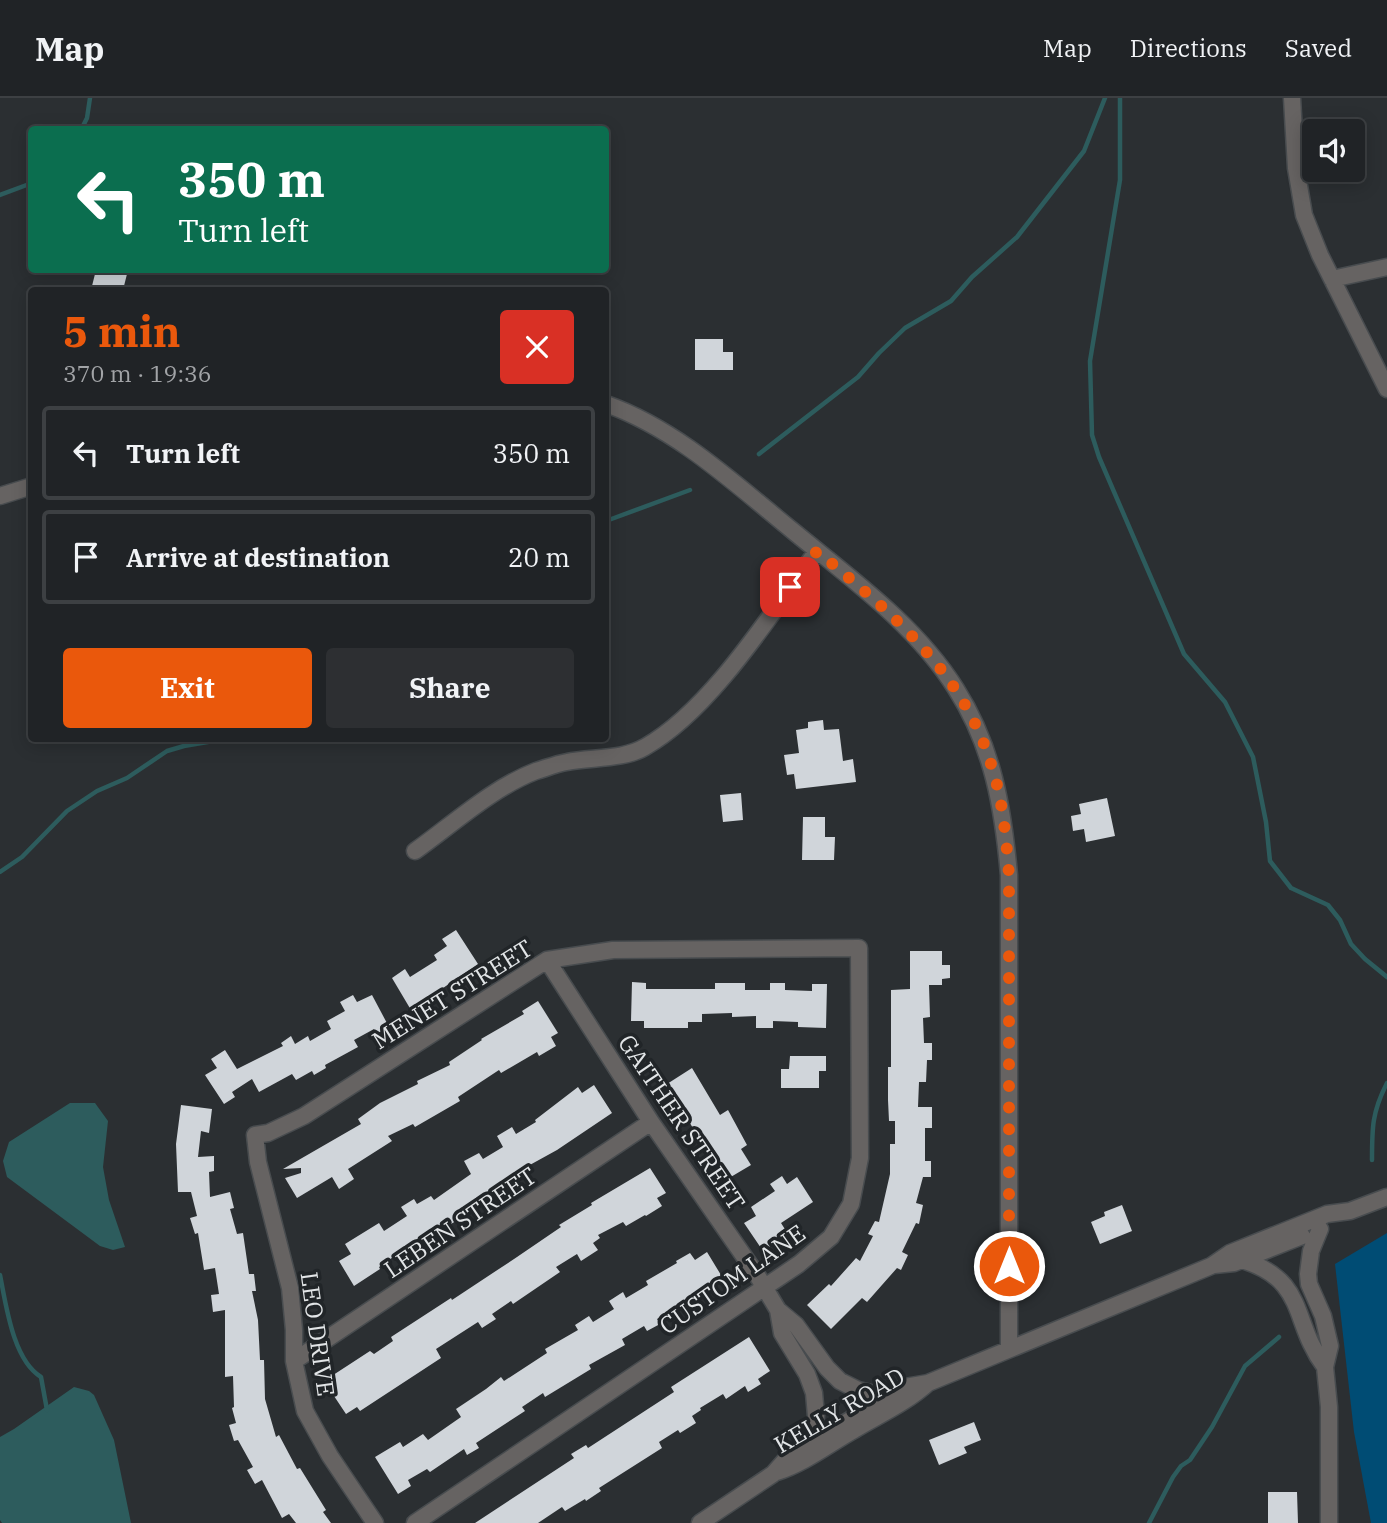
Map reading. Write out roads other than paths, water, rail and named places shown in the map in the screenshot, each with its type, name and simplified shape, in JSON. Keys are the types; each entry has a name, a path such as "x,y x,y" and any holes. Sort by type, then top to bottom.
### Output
{"street":[{"path":"1292,98 1296,168 1304,215 1332,279 1387,389"},
{"path":"1332,279 1387,267"},
{"path":"609,405 661,430 699,456 817,551 903,625 933,657 956,689 978,729 991,764 1004,818 1009,875 1009,1348"},
{"path":"0,496 28,487"},
{"path":"415,851 496,793 533,772 565,762 615,756 642,749 668,733 697,706 734,662 817,551"},
{"name":"MENET STREET","path":"255,1135 286,1126 304,1116 506,983 547,960 612,950 859,948"},
{"name":"CUSTOM LANE","path":"415,1523 799,1264 831,1237 851,1205 860,1158 859,948"},
{"name":"GAITHER STREET","path":"547,960 778,1310 796,1325 827,1368 840,1381 858,1390 887,1397"},
{"name":"LEBEN STREET","path":"294,1361 652,1122"},
{"name":"LEO DRIVE","path":"255,1135 258,1162 290,1288 295,1330 294,1361 306,1411 330,1456 376,1523"},
{"name":"KELLY ROAD","path":"773,1474 788,1457 905,1387 928,1383 1211,1266 1230,1253 1327,1214 1350,1211 1387,1197"},
{"name":"KELLY ROAD","path":"1211,1266 1234,1263 1333,1224 1350,1211"},
{"path":"1320,1229 1311,1251 1308,1274 1330,1346 1325,1367 1329,1407 1329,1523"},
{"path":"1242,1260 1267,1270 1285,1286 1302,1320 1313,1351 1325,1367"},
{"name":"GAITHER STREET","path":"778,1310 782,1333 807,1374 814,1393 816,1416 813,1441"},
{"name":"KELLY ROAD","path":"700,1523 773,1474 794,1466 911,1399 928,1383"}],"waterway":[{"path":"83,126 90,98"},
{"path":"759,454 858,377 905,328 951,301 972,277 1017,237 1084,151 1105,98"},
{"path":"1120,98 1120,180 1090,361 1092,435 1184,654 1225,702 1253,757 1266,822 1270,861 1291,888 1328,905 1340,920 1351,944 1387,977"},
{"path":"0,195 28,184"},
{"path":"609,520 690,490"},
{"path":"0,872 22,857 67,811 97,791 127,778 167,751 208,742"},
{"path":"1372,1160 1374,1120 1387,1083"},
{"path":"0,1275 12,1331 24,1358 31,1369 41,1377 47,1410"},
{"path":"1149,1523 1173,1477 1181,1466 1190,1460 1212,1427 1245,1366 1279,1337"}]}
